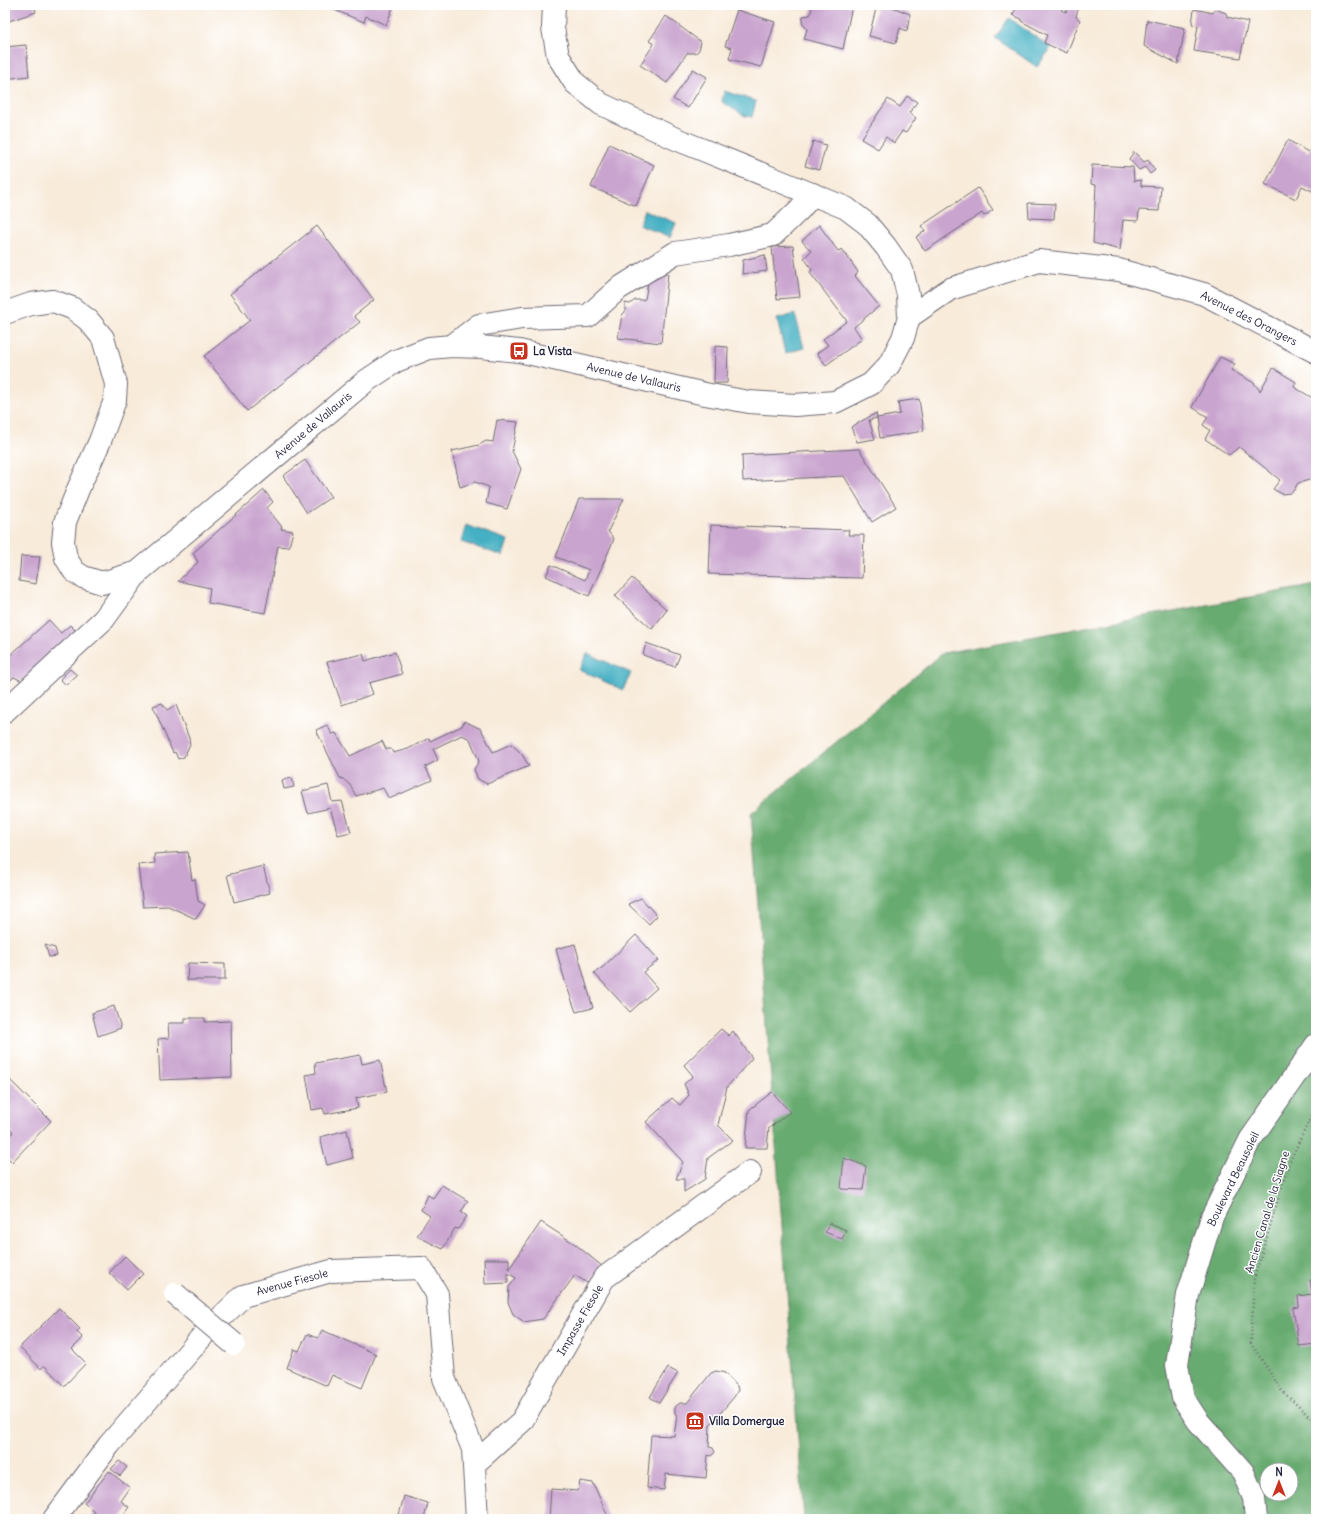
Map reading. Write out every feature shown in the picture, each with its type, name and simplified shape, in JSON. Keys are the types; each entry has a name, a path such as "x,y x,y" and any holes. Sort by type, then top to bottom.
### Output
{"street":[{"name":"Avenue de Vallauris","path":"5,313 31,304 53,301 72,308 88,320 103,338 116,384 115,400 100,441 78,486 64,522 63,542 66,558 74,571 83,577 102,583 138,572 366,381 396,361 429,348 452,346 519,351 705,394 749,402 795,405 835,402 871,384 889,365 903,338 909,317 908,295 902,270 867,224 846,208 676,138 601,104 575,83 558,56 553,28 554,5"},
{"path":"452,346 479,325 522,318 588,316 618,288 675,253 729,245 772,235 799,210 813,194"},
{"name":"Avenue des Orangers","path":"909,317 950,288 1039,261 1119,270 1204,294 1316,352"},
{"path":"5,712 104,619 138,572"},
{"name":"Boulevard Beausoleil","path":"1256,1519 1254,1498 1243,1472 1198,1421 1183,1398 1177,1365 1188,1295 1212,1217 1250,1140 1316,1045"},
{"name":"Impasse Fiesole","path":"474,1464 522,1421 604,1278 750,1172"},
{"name":"Avenue Fiesole","path":"54,1519 109,1445 206,1332 243,1296 331,1271 421,1268 437,1294 444,1378 473,1449 477,1519"},
{"path":"175,1294 234,1344"}],"path":[{"name":"Ancien Canal de la Siagne","path":"1316,1106 1289,1163 1254,1279 1251,1343 1282,1391 1316,1423"}],"green space":[{"path":"1316,585 1316,1519 804,1519 751,813 943,653"}],"water":[{"path":"1009,18 1051,48 1037,67 995,38"},
{"path":"724,91 756,101 752,117 745,116 722,102"},
{"path":"645,210 676,223 670,238 639,225"},
{"path":"795,314 804,348 785,353 777,319"},
{"path":"466,525 508,540 503,556 461,542"},
{"path":"587,653 631,673 623,690 579,670"}],"building":[{"path":"5,5 34,5 36,12 9,21"},
{"path":"322,5 394,5 386,25 366,16 364,22"},
{"path":"813,5 852,6 843,49 804,39 807,29 802,23 803,16 810,15"},
{"path":"877,5 890,5 910,14 907,31 900,28 896,43 869,36"},
{"path":"1019,5 1063,5 1061,10 1066,12 1069,5 1078,9 1076,17 1080,20 1067,53 1044,43 1047,35 1021,21 1022,19 1012,15"},
{"path":"1194,9 1213,13 1215,9 1226,13 1227,17 1248,22 1240,58 1194,51 1198,26 1192,25"},
{"path":"737,10 775,22 761,67 729,59 732,48 725,46"},
{"path":"666,16 701,42 699,50 696,53 687,53 667,83 640,65 654,44 649,41"},
{"path":"1147,20 1185,28 1178,64 1144,46"},
{"path":"26,45 29,76 5,79 5,47"},
{"path":"693,69 707,77 688,108 673,99"},
{"path":"907,96 917,102 909,113 916,118 906,133 902,131 894,143 886,137 878,149 861,139 888,99 900,107"},
{"path":"1288,140 1308,152 1311,147 1316,149 1316,193 1302,186 1296,199 1265,184"},
{"path":"813,141 826,145 819,170 805,166"},
{"path":"609,144 654,165 636,206 591,187"},
{"path":"1134,152 1144,162 1148,160 1155,170 1150,174 1145,167 1139,170 1129,159"},
{"path":"1092,165 1133,167 1134,181 1141,180 1141,186 1161,187 1159,211 1139,210 1138,221 1123,220 1120,250 1093,243 1096,185 1091,184"},
{"path":"978,188 993,210 984,216 982,213 925,251 916,237 925,231 921,226"},
{"path":"1028,203 1055,204 1054,219 1029,218"},
{"path":"819,225 838,251 842,249 858,272 855,276 879,306 854,327 862,339 826,365 817,353 828,345 823,339 847,321 810,273 812,269 804,258 811,251 802,241"},
{"path":"317,226 374,300 354,316 360,322 247,411 204,356 250,320 230,294"},
{"path":"793,246 800,297 777,299 772,247"},
{"path":"765,255 767,271 742,274 743,260"},
{"path":"668,273 661,343 618,338 622,315 625,312 625,303 630,304 635,300 645,299 648,283"},
{"path":"715,346 728,347 727,383 714,383"},
{"path":"1220,357 1235,364 1231,370 1254,383 1260,391 1273,368 1296,382 1294,387 1316,400 1316,413 1311,420 1316,428 1316,464 1313,479 1298,483 1294,490 1290,493 1282,494 1273,489 1280,480 1239,447 1229,455 1205,439 1210,430 1203,425 1208,417 1192,407"},
{"path":"919,399 924,431 880,438 877,418 900,414 898,402"},
{"path":"876,413 877,418 869,420 875,439 857,442 851,427"},
{"path":"497,420 518,422 512,451 521,469 507,509 486,503 489,487 475,482 460,487 452,451 479,445 486,441 493,442"},
{"path":"859,449 896,507 872,522 844,476 743,481 742,455"},
{"path":"305,460 331,497 307,513 283,476"},
{"path":"264,490 273,502 267,508 282,527 281,529 293,531 289,547 278,546 265,613 208,603 210,588 178,581 198,562 193,553"},
{"path":"579,499 624,499 608,531 614,539 589,596 546,576 551,565 585,580 589,570 556,557"},
{"path":"711,525 849,530 848,535 864,535 862,578 709,574"},
{"path":"21,556 40,557 36,584 19,581"},
{"path":"632,578 667,610 652,629 615,596"},
{"path":"49,620 61,633 70,625 77,632 22,681 14,677 5,685 5,660"},
{"path":"646,643 680,655 675,667 643,655"},
{"path":"395,652 402,674 369,683 373,694 342,705 327,662 363,654 365,661"},
{"path":"70,669 77,675 66,685 60,679"},
{"path":"162,703 167,710 176,705 190,744 184,757 178,759 175,752 173,753 153,706"},
{"path":"464,721 481,729 493,752 511,744 521,753 529,766 487,784 478,779 474,769 479,761 470,739 462,735 433,749 438,760 425,767 432,780 389,799 383,788 356,796 350,785 340,778 316,730 327,725 332,734 336,733 350,756 382,741 386,749 391,749 393,753 408,749 429,738 430,741 462,726"},
{"path":"292,778 294,787 284,789 282,780"},
{"path":"328,785 332,802 342,801 351,832 338,835 330,808 308,813 302,791"},
{"path":"188,852 192,880 195,879 198,901 205,905 196,919 168,906 143,907 138,865 155,863 154,854"},
{"path":"263,866 270,893 234,902 227,875"},
{"path":"641,898 657,916 649,924 628,904"},
{"path":"636,935 659,960 643,972 657,988 630,1012 594,973 603,967"},
{"path":"575,944 593,1008 576,1012 556,949"},
{"path":"45,945 55,948 57,956 49,957"},
{"path":"188,963 225,964 225,980 187,980"},
{"path":"114,1006 121,1028 98,1036 92,1013"},
{"path":"185,1018 205,1018 205,1022 231,1021 232,1077 160,1080 158,1039 169,1038 168,1023 185,1023"},
{"path":"721,1029 729,1036 733,1031 752,1058 727,1087 718,1125 733,1140 708,1158 705,1179 684,1192 684,1179 676,1179 683,1162 646,1122 672,1098 680,1105 689,1095 684,1084 693,1076 684,1065"},
{"path":"360,1055 362,1064 380,1060 387,1092 356,1098 358,1108 325,1114 323,1108 312,1110 306,1075 316,1073 315,1063"},
{"path":"8,1078 51,1121 12,1162 5,1155 5,1141 13,1132 5,1124 5,1081"},
{"path":"772,1092 790,1112 769,1128 767,1148 745,1148 749,1110"},
{"path":"347,1130 353,1158 327,1165 320,1137"},
{"path":"844,1158 866,1166 863,1190 841,1189"},
{"path":"442,1185 468,1201 461,1212 467,1216 458,1229 455,1228 443,1249 417,1236 430,1216 421,1210 428,1195 433,1198"},
{"path":"541,1222 575,1244 603,1267 587,1283 575,1275 543,1319 524,1322 513,1314 508,1302 509,1287 516,1278 508,1273 508,1283 485,1284 484,1259 509,1259 509,1269"},
{"path":"830,1223 846,1230 842,1239 825,1232"},
{"path":"125,1256 143,1274 127,1290 109,1273"},
{"path":"1316,1279 1316,1344 1299,1346 1293,1308 1299,1307 1298,1296 1312,1294 1310,1280"},
{"path":"59,1308 80,1329 77,1332 83,1338 72,1349 86,1363 64,1386 44,1365 41,1369 20,1347"},
{"path":"322,1330 376,1354 362,1388 332,1375 327,1386 287,1368 294,1349 299,1351 307,1334 318,1338"},
{"path":"668,1368 678,1373 659,1403 650,1397"},
{"name":"Villa Domergue","path":"716,1371 725,1373 737,1386 738,1390 734,1397 710,1425 709,1447 713,1448 715,1452 711,1456 708,1455 706,1478 666,1474 664,1490 647,1488 651,1435 674,1436 677,1416 675,1413 675,1407 680,1403 687,1403 711,1373"},
{"path":"119,1461 127,1467 120,1476 111,1469"},
{"path":"109,1471 130,1488 121,1501 129,1507 120,1519 90,1519 94,1511 84,1503"},
{"path":"580,1481 593,1483 609,1519 549,1519 551,1489 578,1491"},
{"path":"404,1496 428,1503 424,1519 398,1519"}],"place":[{"name":"La Vista","path":"519,351"},
{"name":"Villa Domergue","path":"695,1421"}]}
